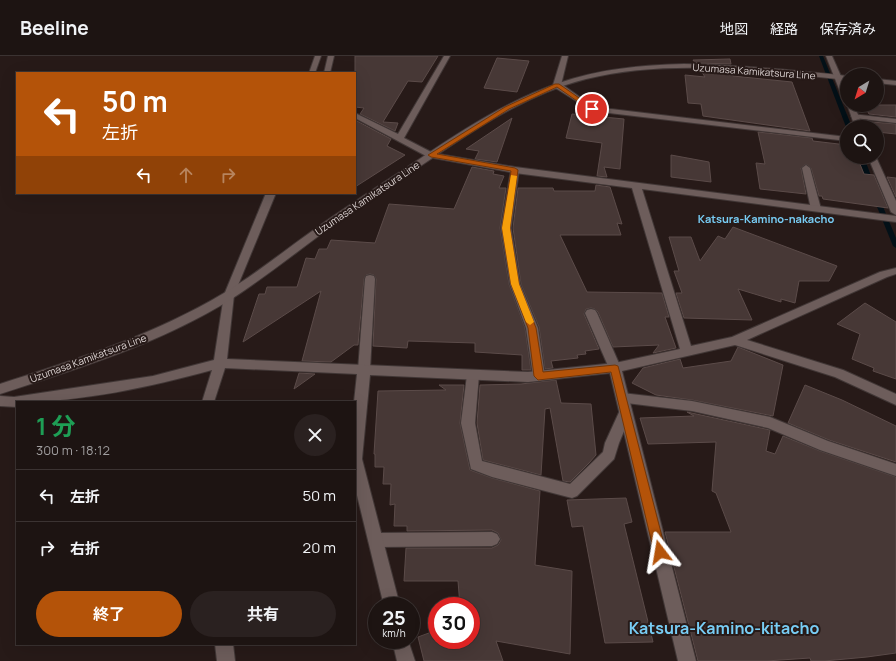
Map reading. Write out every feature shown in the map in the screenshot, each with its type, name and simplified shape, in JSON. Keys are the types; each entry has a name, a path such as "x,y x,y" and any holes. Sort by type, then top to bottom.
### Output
{"street":[{"path":"312,72 318,56"},
{"path":"327,72 331,56"},
{"path":"399,139 447,56"},
{"path":"565,56 557,85 592,109 840,138"},
{"path":"829,56 840,84"},
{"name":"Uzumasa Kamikatsura Line","path":"0,390 140,341 204,310 229,295 307,239 431,155 507,108 557,85 611,72 679,66 737,68 840,77"},
{"path":"884,82 896,83"},
{"path":"853,112 856,120"},
{"path":"356,116 431,155 515,170 896,219"},
{"path":"855,116 896,121"},
{"path":"876,164 893,198 896,212"},
{"path":"806,168 816,209"},
{"path":"515,170 506,228 515,284 532,328 538,376"},
{"path":"636,185 687,352"},
{"path":"208,401 220,364 229,295 271,194"},
{"path":"21,401 153,381 220,364 528,378 615,368 735,341 884,274 896,271"},
{"path":"356,449 364,370 370,279"},
{"path":"591,313 615,368 687,661"},
{"path":"735,341 839,373 896,400"},
{"path":"474,375 468,423 476,466 572,491 609,455 624,405"},
{"path":"0,401 16,402"},
{"path":"624,405 692,406 770,423 825,446 896,470"},
{"path":"356,463 390,597"},
{"path":"376,540 492,539"},
{"path":"224,645 226,661"},
{"path":"403,649 406,661"}],"building":[{"path":"355,56 438,56 422,82 408,81 383,122 398,123 395,131 360,114 364,108 356,107"},
{"path":"497,58 529,61 517,92 484,88"},
{"path":"730,59 731,64 695,63 693,60"},
{"path":"700,69 732,71 733,76 792,82 810,131 703,116 701,104 688,103 685,75 705,77"},
{"path":"884,105 896,105 896,117 869,114 868,112 884,112"},
{"path":"572,114 624,119 620,169 604,167 607,177 597,176 602,143 566,138"},
{"path":"512,118 497,162 475,159 479,151 466,149"},
{"path":"356,121 391,139 387,146 405,155 356,186"},
{"path":"884,123 896,124 896,134 884,133"},
{"path":"758,132 812,138 813,141 840,144 840,164 860,164 864,174 874,175 888,208 823,199 822,196 819,196 811,168 806,164 801,168 806,194 760,189 756,163 765,164"},
{"path":"671,155 709,162 711,182 671,177"},
{"path":"472,167 494,171 493,174 504,176 499,188 506,188 500,228 509,284 525,328 531,370 522,370 522,355 475,352 475,343 408,341 407,348 373,346 376,279 374,275 370,274 366,275 364,279 358,345 354,345 331,362 302,361 321,291 243,342 259,294 265,294 267,287 297,287 306,258 315,259 319,249 327,249 331,240 375,243 389,204 454,209"},
{"path":"887,177 896,178 896,197"},
{"path":"596,185 610,187 622,224 617,223 621,235 560,235 587,292 662,293 669,317 665,317 676,348 653,353 659,345 613,347 598,312 591,308 586,309 584,314 599,349 585,351 586,354 577,355 578,358 551,361 553,368 545,369 539,327 521,284 513,228 518,188 553,188 554,191 595,191"},
{"path":"733,227 837,266 829,281 799,281 795,303 781,299 781,302 738,289 752,320 684,318 676,293 682,293 674,271 679,271 669,237 691,237 700,261 718,236 725,239"},
{"path":"865,303 896,322 896,379 873,371 874,368 852,359 860,334 837,324"},
{"path":"738,347 783,365 773,416 692,400 656,395 632,383 643,368 680,359 683,368 731,361"},
{"path":"299,373 315,374 294,389"},
{"path":"556,380 561,403 591,404 596,455 589,463 570,482 563,481 550,408 545,409 541,475 483,460 477,423 480,385 521,384"},
{"path":"439,385 464,385 460,423 470,470 492,478 540,491 535,565 572,571 570,654 496,641 503,661 424,661 420,645 420,636 428,633 428,649 480,649 480,597 459,597 458,581 404,581 406,548 492,548 498,545 501,540 498,533 492,530 407,531 407,526 394,526 395,504 390,505 391,484 383,484 384,467 375,467 374,454 378,391 446,390"},
{"path":"805,385 842,400 896,426 896,462 829,440 788,423"},
{"path":"687,412 770,430 766,451 775,454 783,436 820,451 896,477 896,653 824,661 811,661 810,658 766,661 698,661 665,532 731,532 716,493 712,491 716,442 648,444 640,418 694,416"},
{"path":"626,498 632,522 624,524 653,642 605,643 583,526 572,527 567,500"}],"waterway":[{"path":"821,56 846,120"},
{"path":"864,164 871,184"},
{"path":"876,197 896,246"}],"slow traffic":[{"path":"514,176 506,228 515,284 530,322"}],"district":[{"name":"Katsura-Kamino-nakacho","path":"766,219"},
{"name":"Katsura-Kamino-kitacho","path":"724,628"}],"route":[{"path":"592,109 557,85 507,108 480,123 431,155 515,170 506,228 515,284 532,328 538,376 615,368 660,552"}]}
